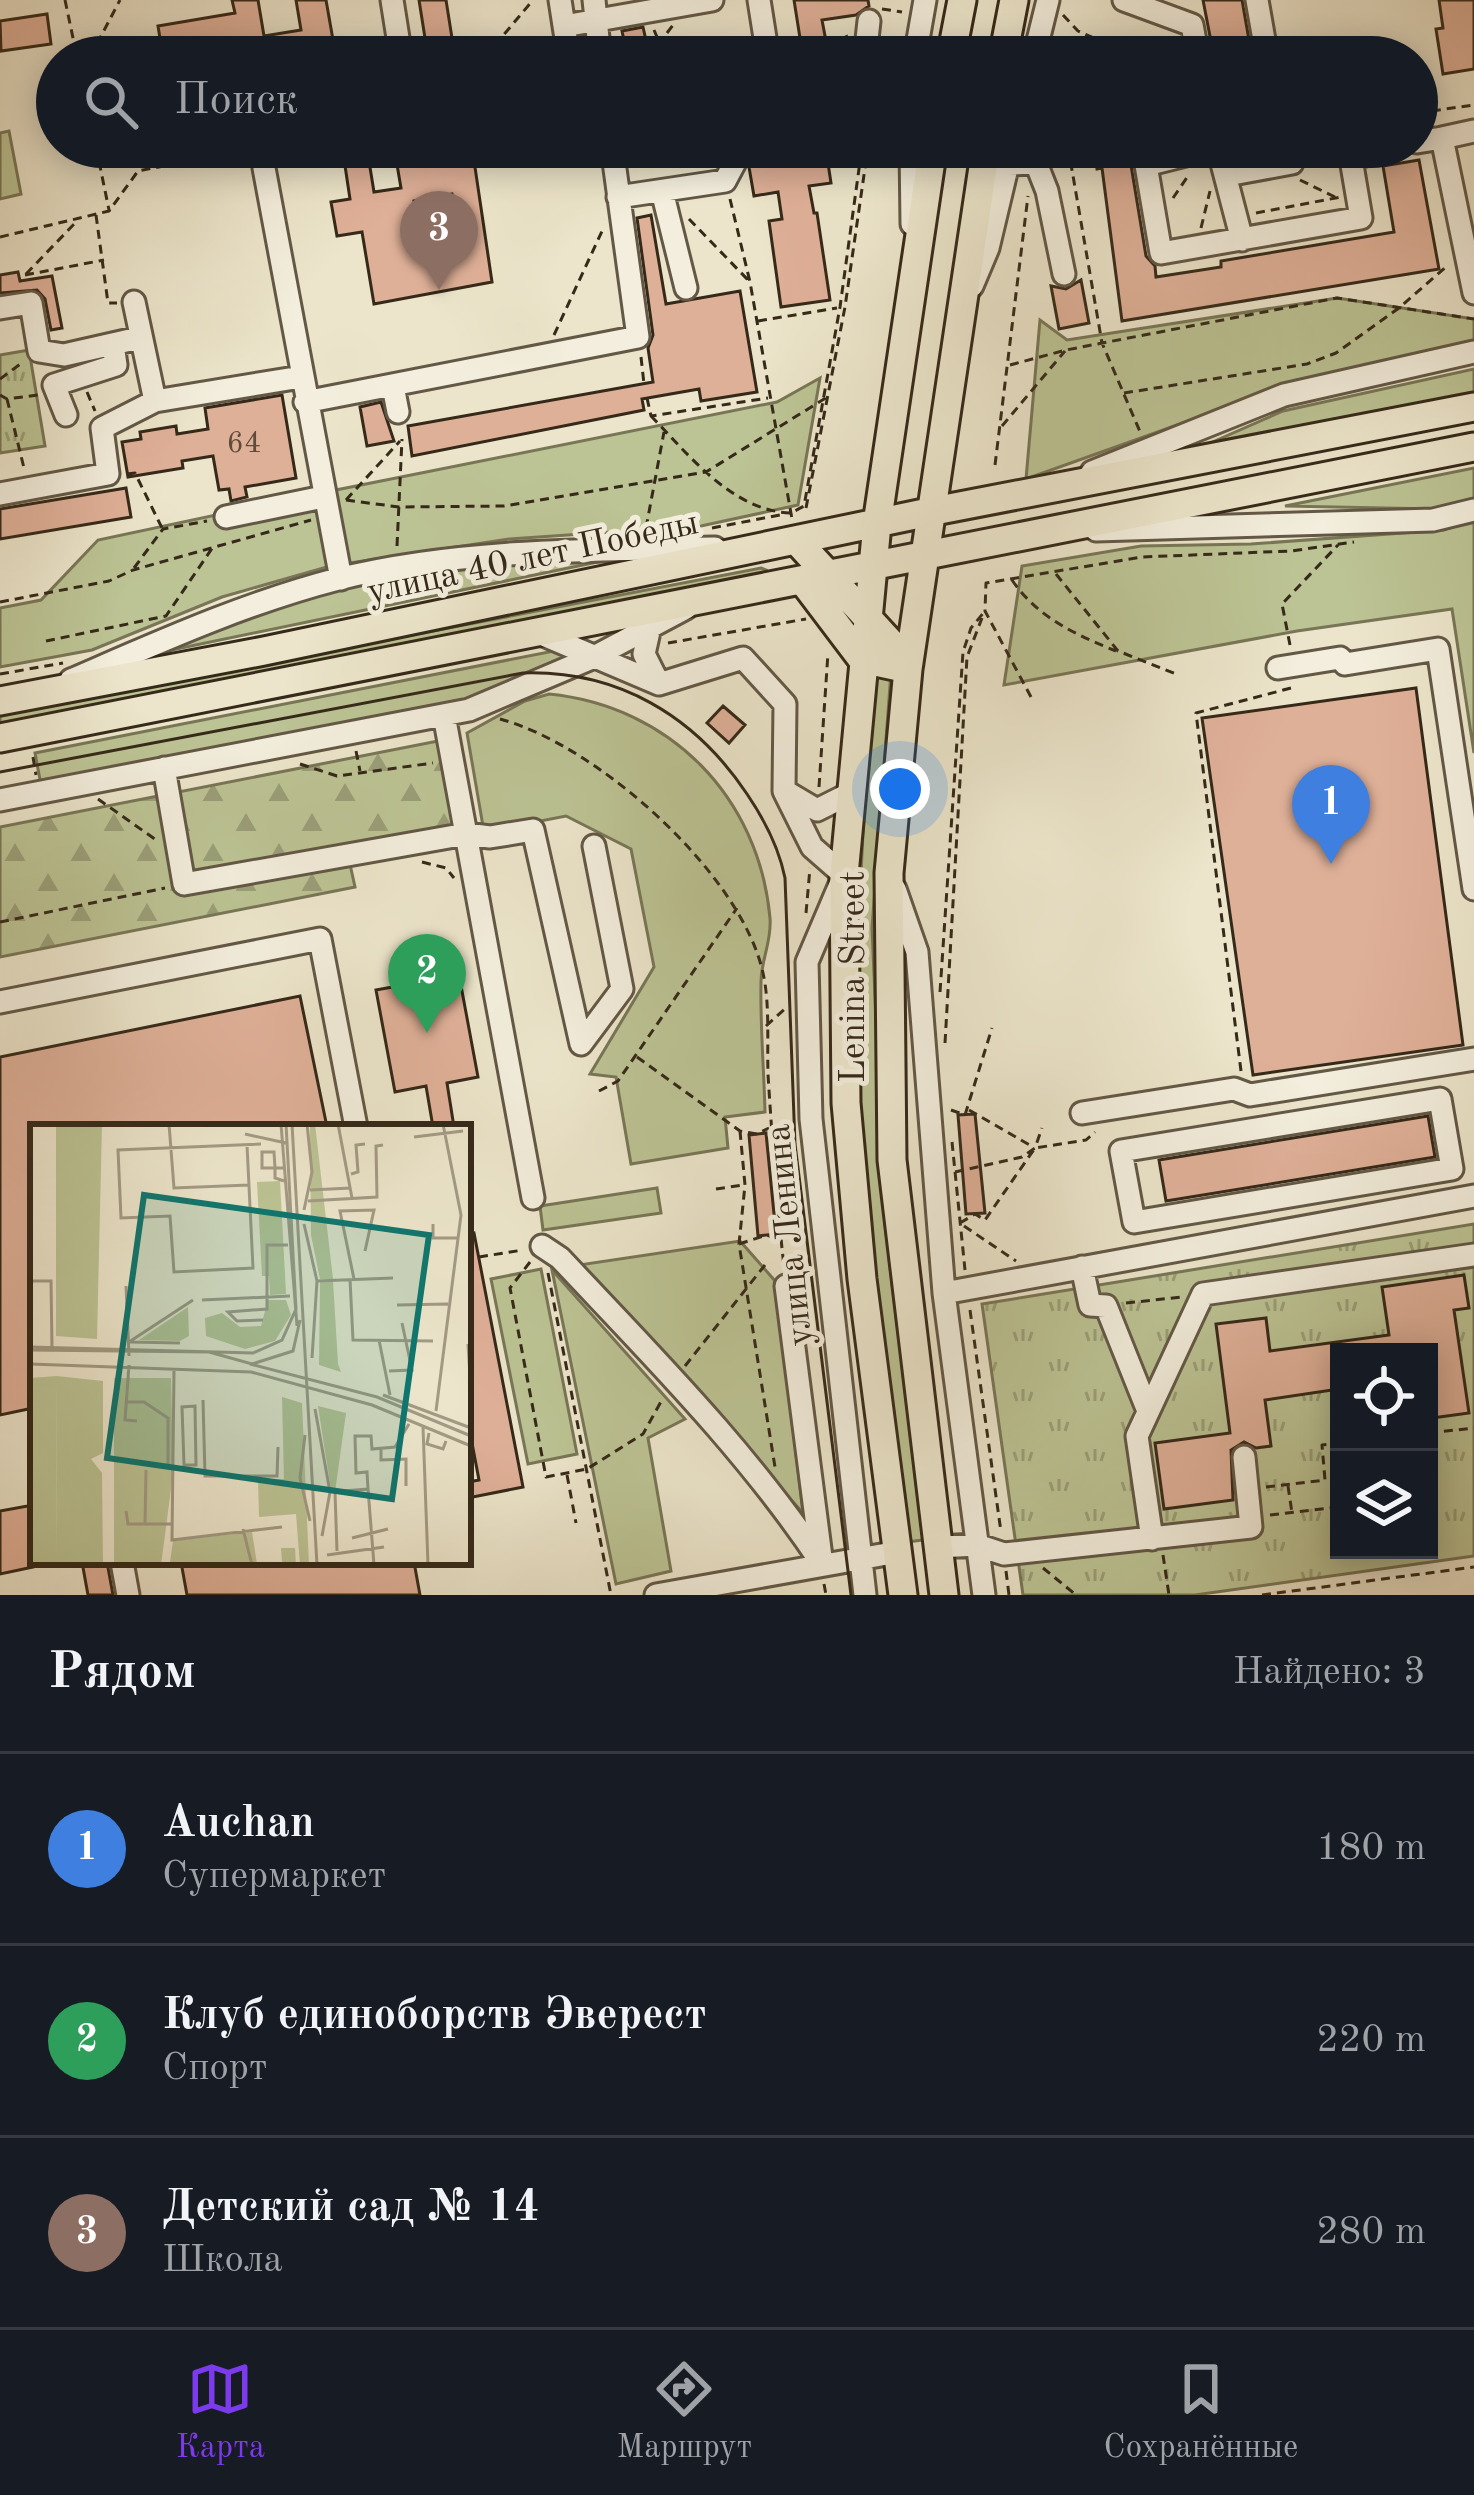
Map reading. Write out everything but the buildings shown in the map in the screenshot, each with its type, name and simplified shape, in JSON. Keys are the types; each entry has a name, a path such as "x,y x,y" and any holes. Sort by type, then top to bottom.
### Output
{"main road":[{"path":"955,36 962,0"},
{"path":"1007,36 1014,0"},
{"name":"Lenina Street","path":"904,1595 862,1279 846,1103 844,875 877,524 930,168"},
{"name":"Lenina Street","path":"944,1595 892,1160 889,874 909,666 959,314 1003,168"},
{"name":"улица 40 лет Победы","path":"0,701 264,652 763,547 793,527 877,524 1474,406"},
{"path":"893,415 944,422"},
{"name":"улица 40 лет Победы","path":"0,738 1474,447"},
{"path":"1045,490 1053,531"},
{"path":"793,527 862,658 909,666"},
{"path":"763,547 771,587"},
{"path":"816,578 867,615 909,666"},
{"path":"898,1552 937,1547"}],"street":[{"path":"392,0 397,36"},
{"path":"560,0 566,36"},
{"path":"564,26 596,10 712,0"},
{"path":"759,0 765,36"},
{"path":"1124,0 1192,25 1194,36"},
{"path":"1257,0 1263,36"},
{"path":"1039,36 1048,1"},
{"path":"870,36 874,15"},
{"path":"1438,139 1474,130"},
{"path":"1442,138 1474,293"},
{"path":"265,168 340,579"},
{"path":"305,402 638,337 614,168"},
{"path":"618,197 725,181 732,168"},
{"path":"911,168 912,283"},
{"path":"1038,168 1064,274"},
{"path":"1147,168 1161,253 1361,218 1347,195 1350,168"},
{"path":"1221,168 1242,240"},
{"path":"662,191 686,288"},
{"path":"134,302 155,401"},
{"path":"0,308 31,303 39,351 64,356 140,338"},
{"path":"66,415 54,386 116,365 113,344"},
{"name":"улица 40 лет Победы","path":"1045,490 1284,395 1474,352"},
{"path":"0,494 108,474 102,428 155,401 301,376"},
{"path":"393,386 398,412"},
{"path":"226,517 325,506"},
{"name":"улица 40 лет Победы","path":"1053,531 1410,521 1474,510"},
{"name":"улица 40 лет Победы","path":"36,694 232,610 340,579 508,555 763,547"},
{"name":"улица 40 лет Победы","path":"0,800 470,710 648,637 698,602"},
{"path":"539,633 658,684 743,658 785,704 784,791 812,847 844,875"},
{"path":"648,637 644,654 658,684"},
{"path":"1278,668 1340,658 1345,664 1438,649 1474,889"},
{"path":"444,716 533,1198"},
{"path":"164,768 184,884 466,834 490,837 533,830 581,1044 622,988 594,846"},
{"path":"784,791 817,810 849,794"},
{"path":"889,874 917,952 958,1290 1000,1551 984,1595"},
{"name":"улица Ленина","path":"844,875 807,962 811,1119 865,1595"},
{"path":"0,1002 320,939 355,1124"},
{"path":"1082,1113 1474,1059"},
{"path":"1440,1099 1452,1169 1299,1194 1134,1222 1121,1150 1440,1099"},
{"path":"1299,1194 1304,1226"},
{"path":"958,1290 1474,1196"},
{"path":"1206,1209 1212,1243"},
{"path":"542,1246 560,1258 674,1379 781,1502 822,1564"},
{"path":"1156,1538 1137,1436 1203,1294 1474,1255"},
{"path":"1082,1267 1090,1305 1106,1306 1148,1412"},
{"path":"786,1286 822,1564"},
{"path":"937,1547 1000,1551 1251,1527 1244,1457"},
{"path":"656,1595 898,1552"},
{"path":"123,1565 128,1595"}],"path":[{"path":"65,0 73,36"},
{"path":"102,36 120,0"},
{"path":"503,36 533,0"},
{"path":"1048,1 1089,36"},
{"path":"664,36 686,5"},
{"path":"874,15 923,8"},
{"path":"1438,110 1474,105"},
{"path":"100,168 109,211"},
{"path":"0,237 109,211 138,171 160,168"},
{"path":"793,527 808,507 862,168"},
{"path":"995,465 1028,195 1014,168"},
{"path":"1072,168 1102,343 1142,435"},
{"path":"1156,224 1208,168"},
{"path":"1196,247 1215,168"},
{"path":"1288,168 1347,195"},
{"path":"725,181 751,282 793,527"},
{"path":"662,191 751,282"},
{"path":"1237,217 1347,195"},
{"path":"543,358 618,197"},
{"path":"96,213 108,303 134,302"},
{"path":"79,219 25,275 104,260"},
{"path":"1124,393 1307,364 1336,353 1399,308 1464,251"},
{"path":"1010,365 1337,298 1474,319"},
{"path":"758,321 842,307"},
{"path":"793,527 804,506 842,307"},
{"path":"638,337 644,384"},
{"path":"1000,428 1066,350"},
{"path":"0,379 39,351"},
{"path":"0,395 7,400 31,399 54,386"},
{"path":"397,568 399,507 402,440 345,500 399,507 504,506 706,472 829,396"},
{"path":"647,398 651,416 706,472 793,527"},
{"path":"651,416 771,398"},
{"path":"7,400 29,489"},
{"path":"645,537 665,430"},
{"path":"108,474 135,473 163,529"},
{"path":"0,602 110,581 214,546 289,528 325,506"},
{"path":"133,570 163,529 226,517"},
{"path":"689,548 704,530 793,527"},
{"path":"945,1052 967,657 985,611 986,583 1142,557 1292,551 1360,541"},
{"path":"1241,1093 1196,713 1291,688 1298,676 1278,668 1290,647 1282,604 1340,544"},
{"path":"46,641 166,616 214,546"},
{"path":"1055,573 1118,651"},
{"path":"1011,579 1021,594 1056,623 1176,674"},
{"path":"985,611 1031,697"},
{"path":"939,1047 963,652 970,628 985,611"},
{"path":"648,637 814,617"},
{"path":"470,710 525,726 617,779 738,907 764,974 771,1127 786,1286"},
{"path":"352,732 360,773"},
{"path":"300,764 337,776 452,760"},
{"path":"77,784 180,856"},
{"path":"410,859 446,868 457,881"},
{"path":"0,922 184,884"},
{"path":"599,1091 617,1081 636,1056 738,907"},
{"path":"766,1026 790,1005"},
{"path":"766,1026 776,1031"},
{"path":"949,1109 965,1115 992,1028"},
{"path":"636,1056 740,1131 757,1134 771,1127"},
{"path":"968,1109 1035,1148"},
{"path":"956,1172 1022,1157 1035,1148 1086,1140 1106,1122"},
{"path":"958,1224 975,1214 985,1220 1035,1148 1042,1128"},
{"path":"740,1131 745,1185 739,1244 781,1502"},
{"path":"958,1224 949,1133 956,1172 958,1224 958,1290 1006,1595"},
{"path":"773,1154 783,1148"},
{"path":"716,1189 745,1185"},
{"path":"776,1191 808,1227 821,1228"},
{"path":"958,1224 1037,1275"},
{"path":"739,1244 767,1235 781,1242"},
{"path":"479,1257 542,1246"},
{"path":"542,1246 611,1595"},
{"path":"542,1246 510,1288 546,1478 587,1469"},
{"path":"1106,1306 1203,1294"},
{"path":"1438,1432 1474,1428"},
{"path":"1247,1490 1325,1480 1322,1445 1330,1444"},
{"path":"567,1473 577,1523"},
{"path":"1288,1485 1292,1513"},
{"path":"1250,1517 1330,1508"},
{"path":"1156,1538 1169,1595"},
{"path":"1000,1551 1076,1595"},
{"path":"1262,1595 1474,1567"}],"green space":[{"path":"9,131 21,194 0,199 0,133"},
{"path":"1337,298 1474,319 1474,341 1278,389 1026,479 1040,320 1067,340"},
{"path":"29,350 45,446 0,453 0,355"},
{"path":"1474,369 1474,393 1208,444 1283,411"},
{"path":"820,378 798,505 701,526 509,539 343,564 326,492 777,402"},
{"path":"1474,468 1474,501 1436,509 1285,506"},
{"path":"315,494 327,567 222,597 92,650 0,667 0,608 41,600 98,540"},
{"path":"1474,519 1474,753 1452,609 1297,631 1004,685 1022,566 1141,546 1251,544 1444,530"},
{"path":"622,557 162,652 238,615 332,589 477,567"},
{"path":"766,570 762,577 0,724 0,714"},
{"path":"564,649 578,657 470,702 41,785 35,753"},
{"path":"874,669 891,672 872,928 885,1225 923,1540 907,1542 873,1287 860,1134 860,902"},
{"path":"549,694 593,702 669,738 701,765 748,834 770,918 761,982 765,1112 725,1117 728,1148 631,1164 616,1077 590,1074 654,967 631,849 566,816 484,832 467,733 525,701"},
{"path":"438,741 454,825 346,846 355,887 0,957 0,827"},
{"path":"657,1188 661,1213 543,1230 540,1206"},
{"path":"1474,1224 1474,1556 1195,1595 1023,1595 982,1304"},
{"path":"740,1241 776,1282 803,1513 579,1265"},
{"path":"541,1269 577,1454 528,1464 491,1279"},
{"path":"552,1270 685,1419 648,1438 671,1571 616,1584"}],"tram line":[{"path":"0,772 523,673 558,674 622,689 651,703 703,742 759,813 785,878 795,1144 851,1595"}],"place":[{"name":"Детский сад № 14","path":"439,290"},
{"name":"Auchan","path":"1331,864"},
{"name":"Клуб единоборств Эверест","path":"427,1033"}]}
